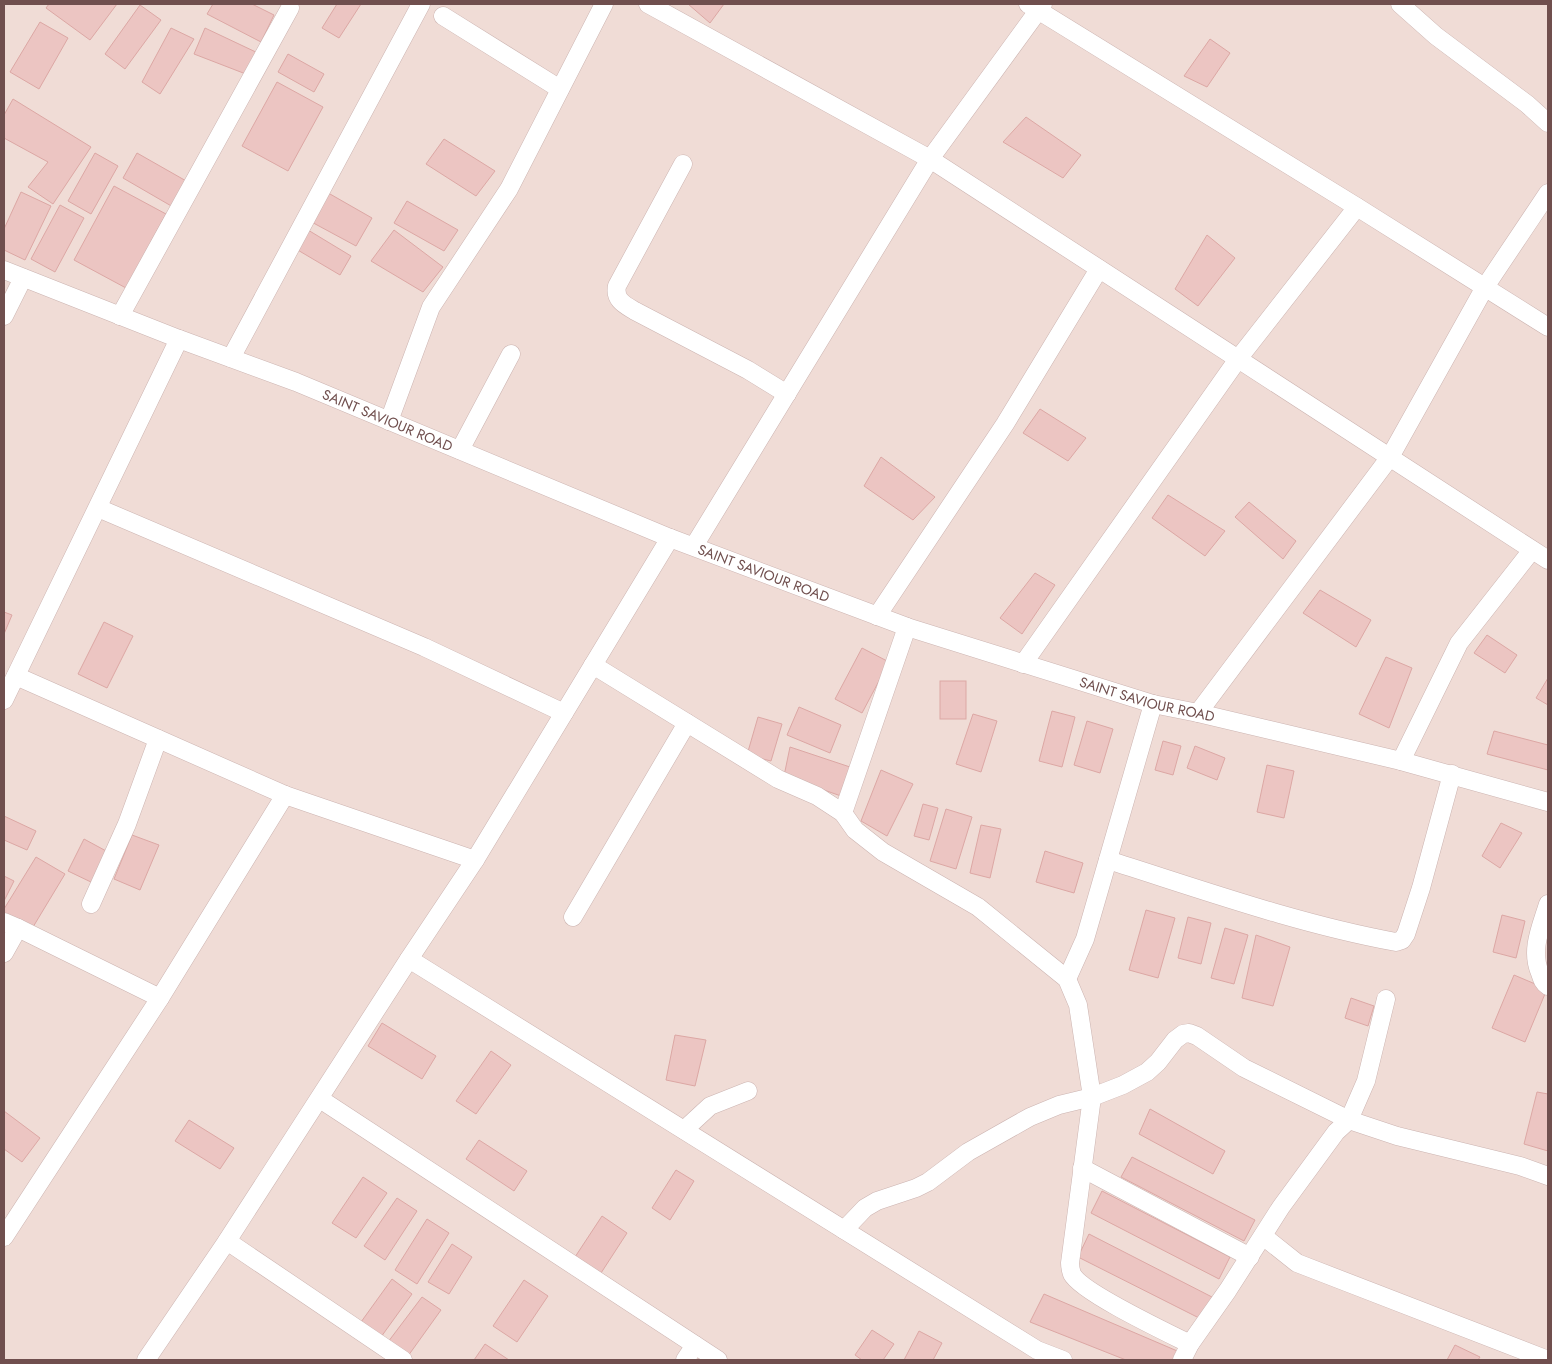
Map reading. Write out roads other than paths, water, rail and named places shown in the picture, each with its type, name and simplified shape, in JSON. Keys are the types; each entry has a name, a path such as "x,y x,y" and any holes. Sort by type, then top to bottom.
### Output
{"street":[{"path":"232,358 421,4"},
{"path":"390,421 431,307 509,188 604,4"},
{"path":"649,4 930,160 1548,560"},
{"path":"1400,4 1436,36 1527,104 1548,123"},
{"path":"694,546 930,160 1036,6 1548,328"},
{"path":"120,316 290,8"},
{"path":"443,16 560,89"},
{"path":"683,164 617,286 618,298 623,304 635,311 748,370 787,394"},
{"path":"1198,713 1390,457 1485,287 1548,193"},
{"path":"1023,664 1238,359 1357,207"},
{"path":"877,616 1005,424 1098,268"},
{"name":"SAINT SAVIOUR ROAD","path":"4,270 179,340 296,382 670,538 907,627 1153,704 1402,761 1548,802"},
{"path":"4,316 23,278"},
{"path":"4,700 179,340"},
{"path":"460,450 511,354"},
{"path":"98,508 424,647 564,713"},
{"path":"146,1360 227,1241 475,860 670,538"},
{"path":"1402,761 1459,643 1532,550"},
{"path":"843,813 907,627"},
{"path":"593,665 778,779 817,796 843,813 855,830 884,852 978,907 1066,979 1078,1005 1092,1097 1070,1263 1072,1275 1082,1285 1186,1352 1281,1207 1336,1132 1349,1120 1366,1081 1386,999"},
{"path":"16,676 285,795 475,860"},
{"path":"1066,979 1085,939 1153,704"},
{"path":"573,917 687,723"},
{"path":"91,904 127,824 158,738"},
{"path":"1108,860 1264,909 1352,934 1396,942 1402,940 1406,934 1422,888 1452,774"},
{"path":"4,1237 160,998 285,795"},
{"path":"1548,904 1536,941 1536,964 1544,984 1548,986"},
{"path":"4,953 11,925 160,998"},
{"path":"409,959 1037,1350 1063,1360"},
{"path":"844,1230 865,1208 877,1201 928,1182 968,1152 1030,1117 1059,1105 1092,1097 1123,1085 1147,1072 1158,1062 1175,1040 1183,1034 1189,1033 1197,1036 1244,1068 1349,1120 1397,1136 1520,1166 1548,1176"},
{"path":"684,1130 710,1106 748,1091"},
{"path":"320,1099 718,1360"},
{"path":"1082,1168 1250,1256"},
{"path":"1263,1236 1297,1263 1548,1360"},
{"path":"227,1241 403,1360"},
{"path":"686,1360 695,1345"}]}
